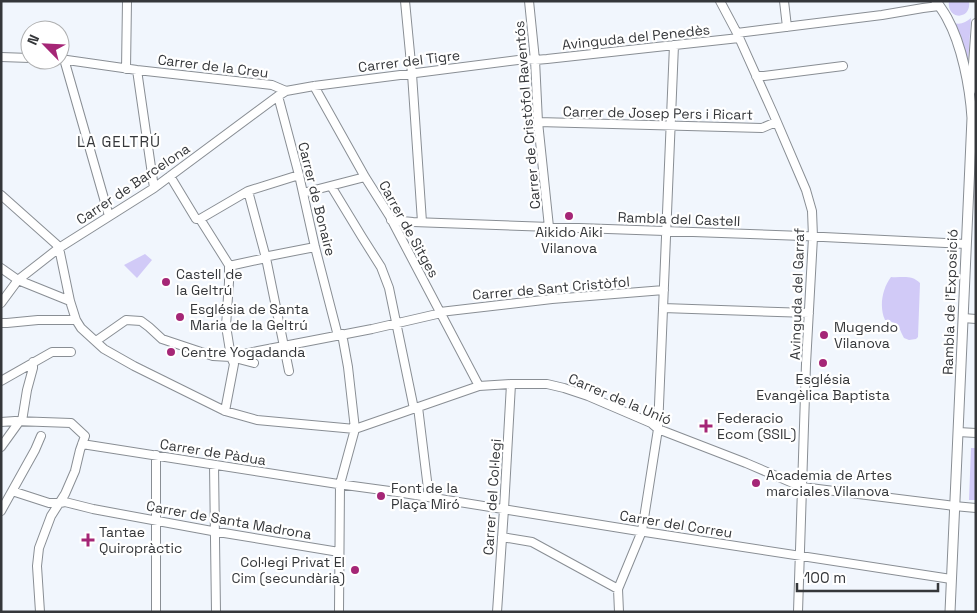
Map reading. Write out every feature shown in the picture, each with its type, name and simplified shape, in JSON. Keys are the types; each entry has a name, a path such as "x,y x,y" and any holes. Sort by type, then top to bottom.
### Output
{"street":[{"path":"126,69 127,1"},
{"path":"405,1 422,222"},
{"name":"Carrer de Cristòfol Raventós","path":"529,1 535,60 538,122 549,227"},
{"name":"Avinguda del Garraf","path":"720,1 738,36 806,190 812,211 813,237 798,612"},
{"path":"784,1 787,27"},
{"name":"Avinguda del Penedès","path":"535,60 674,45 738,36 748,31 882,15 938,4"},
{"name":"Rambla de l'Exposició","path":"938,4 947,18 957,44 971,98"},
{"name":"Rambla de l'Exposició","path":"950,612 972,118 971,98 976,23"},
{"path":"618,612 618,587 642,531 658,429 674,45"},
{"path":"1,57 20,58"},
{"name":"Carrer del Tigre","path":"286,91 526,59 535,60"},
{"name":"Carrer de la Creu","path":"70,60 126,69 272,85 286,91"},
{"path":"756,76 843,66"},
{"path":"65,70 109,216"},
{"path":"137,70 154,188"},
{"name":"Carrer de Sitges","path":"314,86 391,220 479,386"},
{"name":"Carrer de Barcelona","path":"1,303 18,280 59,248 154,188 286,91"},
{"name":"Carrer de Bonaire","path":"278,96 315,247 348,367 355,429"},
{"name":"Carrer de Josep Pers i Ricart","path":"538,122 762,128 776,122"},
{"path":"198,219 248,191 298,175"},
{"path":"170,176 229,266 226,326 234,364 225,411"},
{"path":"303,193 365,177"},
{"path":"331,186 381,267 389,288 416,408 429,497"},
{"path":"248,191 266,258 289,371"},
{"path":"1,195 59,248 76,320 38,320 1,323"},
{"name":"Rambla del Castell","path":"391,220 966,244"},
{"path":"229,266 315,247"},
{"path":"1,268 18,280 70,301"},
{"name":"Carrer de Sant Cristòfol","path":"231,357 396,324 440,312 552,299 664,290"},
{"path":"663,308 809,313"},
{"path":"963,318 976,319"},
{"name":"Carrer de la Unió","path":"76,320 81,328 104,349 134,366 225,411 257,420 355,429 479,386 547,384 588,396 651,423 658,429 802,487 976,508"},
{"path":"96,341 129,320 141,321 162,339 214,356 231,357 254,363"},
{"path":"1,381 52,352 71,352"},
{"path":"1,447 21,421 33,362"},
{"name":"Carrer del Col·legi","path":"497,612 511,384"},
{"path":"1,510 49,421"},
{"path":"1,422 49,421 71,423 84,436 76,471 60,503 50,516 39,548 37,566 40,612"},
{"path":"339,610 342,484 355,429"},
{"path":"958,432 976,434"},
{"name":"Carrer de Pàdua","path":"82,444 397,492"},
{"path":"156,455 156,612"},
{"path":"214,465 216,612"},
{"name":"Carrer de Santa Madrona","path":"12,491 49,503 65,502 93,509 339,552"},
{"name":"Carrer del Correu","path":"397,492 951,579"},
{"path":"502,537 532,542 618,587"}],"shaded area":[{"path":"949,1 969,1 969,8 963,15 955,15 951,12"},
{"path":"971,18 968,63 954,23 963,23"},
{"path":"145,254 152,260 137,278 124,265"},
{"path":"891,277 910,277 920,283 918,337 916,339 909,340 904,338 898,326 893,322 885,320 882,298 885,287"},
{"path":"971,448 976,448 976,500 969,500"}],"place":[{"name":"Aikido Aiki Vilanova","path":"569,216"},
{"name":"Castell de la Geltrú","path":"166,282"},
{"name":"Església de Santa Maria de la Geltrú","path":"180,317"},
{"name":"Mugendo Vilanova","path":"824,335"},
{"name":"Centre Yogadanda","path":"171,352"},
{"name":"Església Evangèlica Baptista","path":"823,363"},
{"name":"Federacio Ecom (SSIL)","path":"706,426"},
{"name":"Academia de Artes marciales Vilanova","path":"756,483"},
{"name":"Font de la Plaça Miró","path":"381,496"},
{"name":"Tantae Quiropràctic","path":"88,540"},
{"name":"Col·legi Privat El Cim (secundària)","path":"355,570"}],"district":[{"name":"LA GELTRÚ","path":"119,141"}]}
